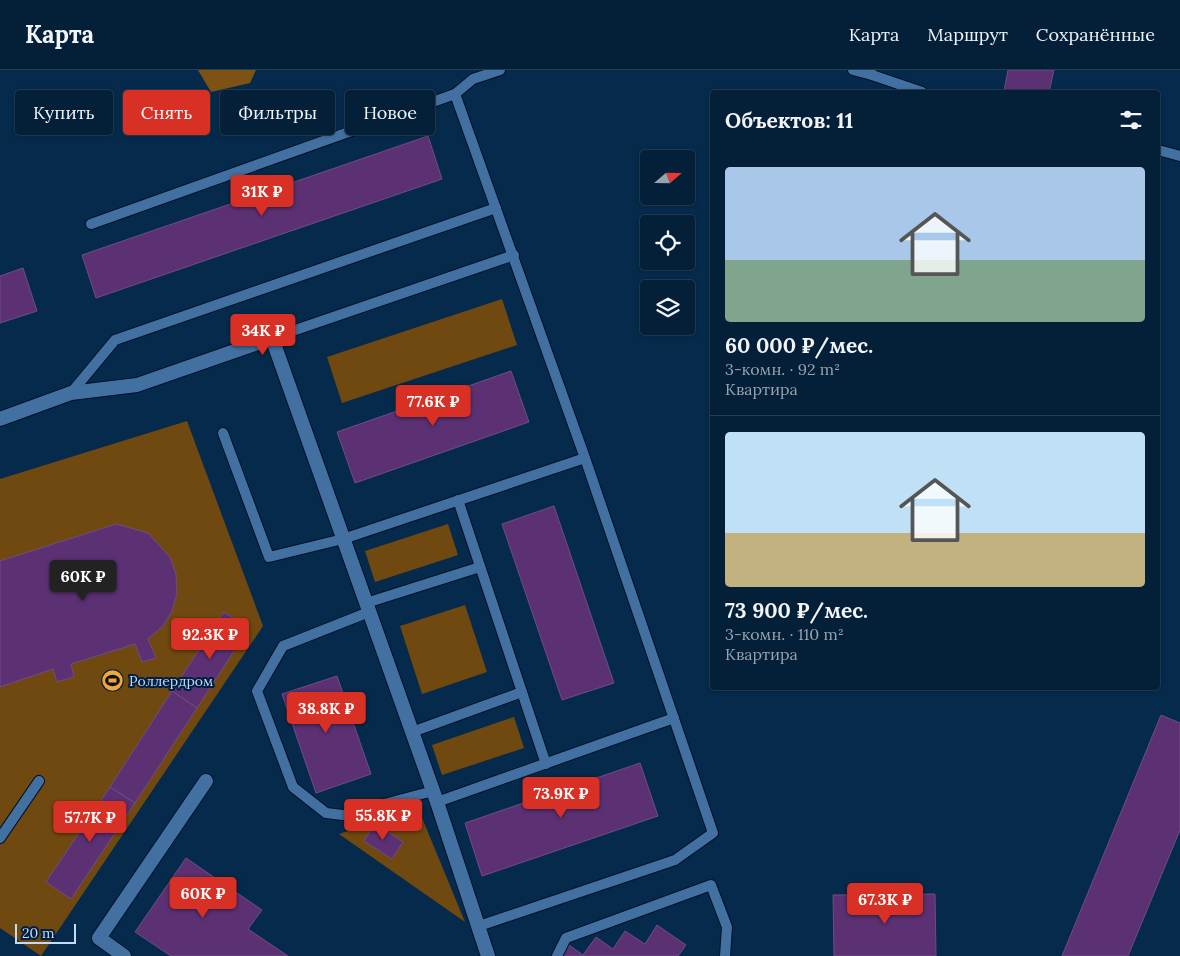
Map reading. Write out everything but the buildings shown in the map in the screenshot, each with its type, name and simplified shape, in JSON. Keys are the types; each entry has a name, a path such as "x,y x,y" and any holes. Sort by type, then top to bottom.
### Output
{"street":[{"path":"0,419 70,393 137,385 272,338 435,797 488,956"},
{"path":"124,956 99,938 206,781"}],"lane":[{"path":"91,224 455,94 473,80 500,70"},
{"path":"853,70 871,72 917,90"},
{"path":"455,94 585,458 713,834 675,860 478,926"},
{"path":"1160,151 1180,156"},
{"path":"70,393 115,340 496,208"},
{"path":"272,338 514,256"},
{"path":"223,433 269,557 342,538 585,458"},
{"path":"458,500 546,764"},
{"path":"480,567 367,608 282,646 257,691 293,787 326,813 343,815 435,797 546,764 674,718"},
{"path":"412,732 522,692"},
{"path":"0,838 39,781"},
{"path":"558,956 566,938 711,885 727,927 724,956"}],"shaded area":[{"path":"198,70 256,70 250,83 211,92"},
{"path":"502,299 517,345 342,403 327,357"},
{"name":"Роллердром","path":"187,421 263,626 41,956 0,928 0,479"},
{"path":"448,524 458,555 375,582 365,551"},
{"path":"465,605 487,672 422,694 400,626"},
{"path":"514,717 524,748 442,775 432,745"},
{"path":"418,808 465,922 339,834"}],"place":[{"name":"Роллердром","path":"113,681"}]}
